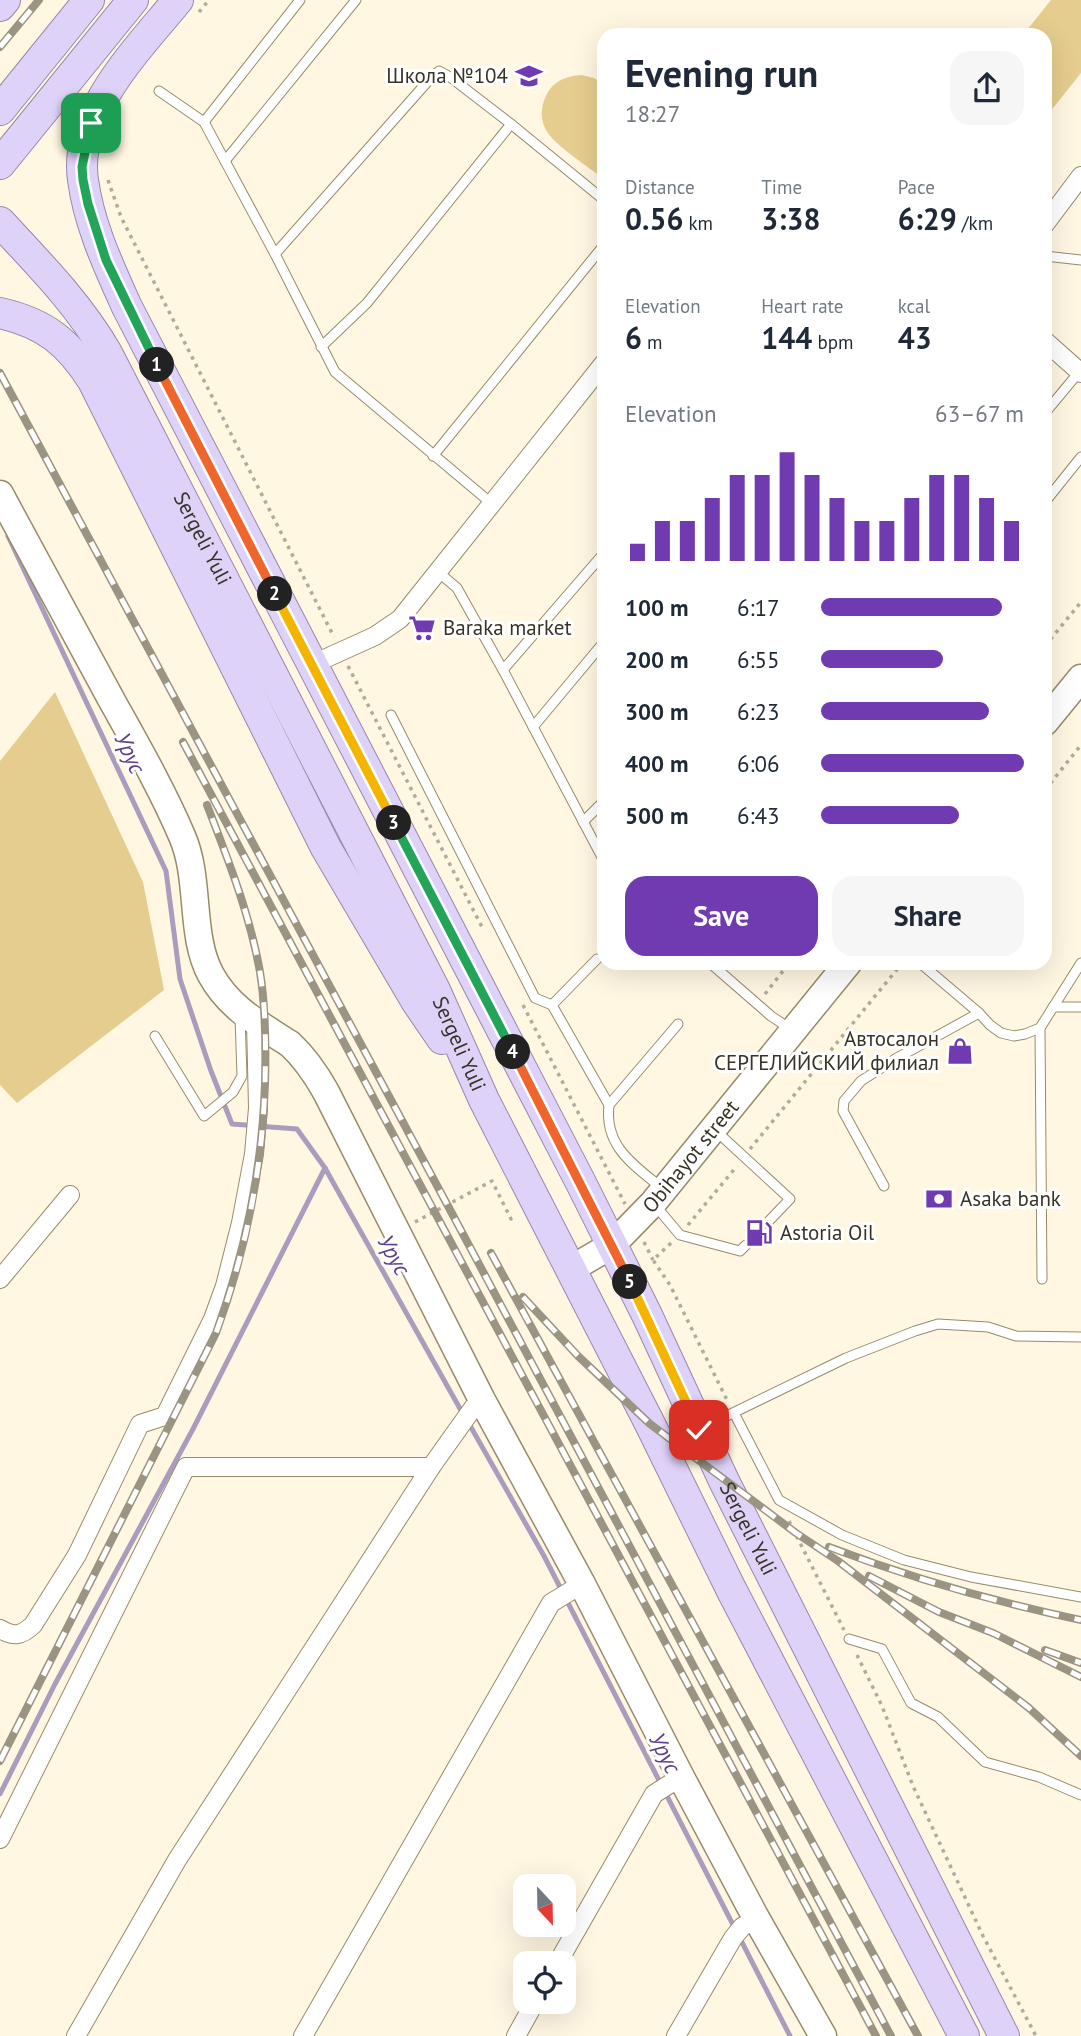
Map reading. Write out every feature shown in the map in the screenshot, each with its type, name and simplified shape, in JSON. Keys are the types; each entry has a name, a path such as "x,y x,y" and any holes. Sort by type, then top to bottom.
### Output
{"main road":[{"path":"0,6 5,0"},
{"path":"0,110 89,0"},
{"path":"0,164 133,0"},
{"name":"Sergeli Yuli","path":"176,9 123,69 102,100 91,123 84,150 83,180 91,216 106,260 127,307 612,1244 699,1430 1004,2036"},
{"name":"Sergeli Yuli","path":"0,222 64,290 107,353 435,990 484,1100 731,1589 964,2036"},
{"path":"0,313 29,322 52,334 75,355 93,381 326,848 416,1001 484,1100"}],"street":[{"path":"1052,215 1081,176"},
{"path":"1052,347 1080,372"},
{"path":"312,665 375,636 392,626 407,611 597,372"},
{"path":"0,495 148,766 182,836 191,867 203,955 210,973 226,998 290,1044 316,1075 396,1231 471,1412 582,1584 681,1777 744,1928 823,2036"},
{"path":"1052,713 1081,678"},
{"name":"Obihayot street","path":"571,1269 612,1244 659,1196 843,970"},
{"path":"0,1629 9,1634 18,1634 33,1625 77,1555 140,1424 165,1416 213,1319 235,1251 254,1154 258,1108 248,1016"},
{"path":"0,1279 70,1195"},
{"path":"76,2036 177,1860 430,1467 471,1412"},
{"path":"0,1839 186,1467 430,1467"},
{"path":"303,2036 551,1603 582,1584"},
{"path":"564,1951 654,1794 681,1777"},
{"path":"676,2036 744,1928"},
{"path":"516,2036 529,2014"}],"lane":[{"path":"204,122 300,0"},
{"path":"225,161 356,0"},
{"path":"275,254 429,79 439,71 512,124 597,194"},
{"path":"159,91 204,122 335,372 491,503"},
{"path":"321,347 368,303 512,124"},
{"path":"433,456 597,254"},
{"path":"1052,257 1081,260"},
{"path":"1052,405 1080,372"},
{"path":"1052,493 1081,457"},
{"path":"503,670 597,561"},
{"path":"437,571 457,588 597,848"},
{"path":"533,727 597,650"},
{"path":"391,715 535,998 552,1005 609,1105"},
{"path":"583,822 597,808"},
{"path":"552,1005 597,959"},
{"path":"1042,1279 1040,1028 1081,963"},
{"path":"719,970 793,1031"},
{"path":"928,970 1000,1032 1014,1036 1040,1028"},
{"path":"1053,1007 1081,1007"},
{"path":"884,1186 843,1111 844,1101 861,1081 979,1013"},
{"path":"155,1036 204,1116 233,1092 242,1076 248,1016"},
{"path":"678,1024 609,1105 607,1119 612,1138 626,1159 659,1196 680,1234 740,1251 746,1245"},
{"path":"715,1129 790,1199 767,1223"},
{"path":"699,1430 846,1358 938,1324 988,1327 1016,1335 1081,1337"},
{"path":"734,1413 779,1500 842,1535 904,1560 971,1577 1081,1597"},
{"path":"849,1639 882,1649 911,1703 938,1717 985,1762 1039,1777 1081,1795"}],"path":[{"path":"176,9 209,0"},
{"path":"106,173 121,217 486,935"},
{"path":"1052,637 1081,602"},
{"path":"1052,781 1081,746"},
{"path":"757,1004 784,970"},
{"path":"519,996 606,1171 612,1178"},
{"path":"396,1231 492,1181 511,1219 516,1216"},
{"path":"779,1500 882,1706 913,1786 983,1936 1036,2036"}],"shaded area":[{"path":"1051,0 1081,0 1081,73 1052,109 1052,28 1029,28"},
{"path":"582,75 597,80 597,174 558,144 545,129 542,120 544,101 549,91 556,83"},
{"path":"55,692 143,882 164,990 17,1103 0,1085 0,761"}],"waterway":[{"name":"Урус","path":"8,536 166,871 180,979 232,1124 297,1129 325,1168 463,1414"},
{"path":"0,1794 55,1684 193,1429 325,1168"},
{"name":"Урус","path":"468,1422 544,1556 790,2036"}],"railway":[{"path":"0,47 39,0"},
{"path":"0,373 891,2036"},
{"path":"183,742 876,2036"},
{"path":"0,1761 216,1333 236,1272 251,1210 265,1084 262,986 244,908 207,805"},
{"path":"491,1253 918,2036"},
{"path":"523,1297 578,1356 650,1424 796,1533 838,1561 1029,1708 1081,1756"},
{"path":"829,1547 954,1588 1081,1620"},
{"path":"869,1576 939,1612 993,1633 1081,1677"},
{"path":"1045,1650 1081,1663"}],"place":[{"name":"Школа №104","path":"529,76"},
{"name":"Baraka market","path":"422,628"},
{"name":"Автосалон СЕРГЕЛИЙСКИЙ филиал","path":"960,1051"},
{"name":"Asaka bank","path":"939,1199"},
{"name":"Astoria Oil","path":"759,1233"}],"route":[{"path":"91,123 84,150 83,180 98,239 127,307 581,1183 647,1315 699,1430"}]}
